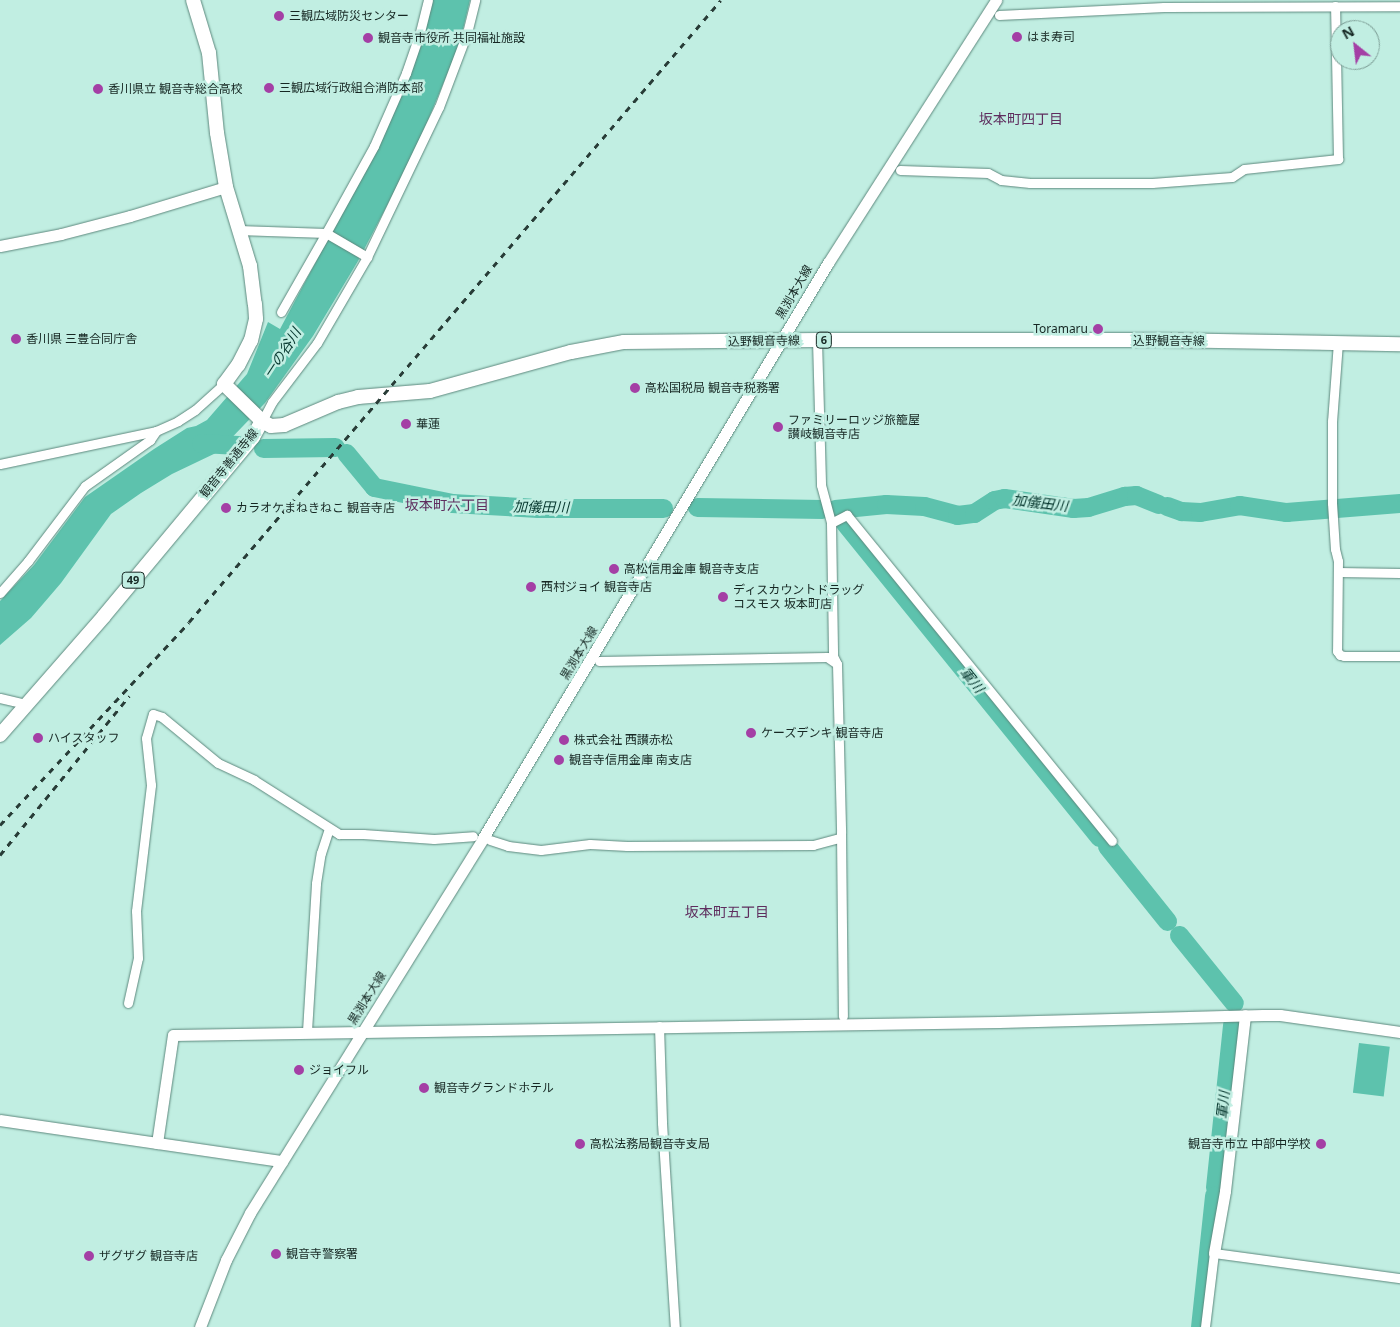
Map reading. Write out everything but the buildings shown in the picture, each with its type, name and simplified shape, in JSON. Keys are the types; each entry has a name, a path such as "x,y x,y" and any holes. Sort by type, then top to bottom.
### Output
{"main road":[{"path":"193,0 209,53 217,133 226,187 250,266 256,319 250,340 227,387"},
{"name":"込野観音寺線","path":"259,419 271,426 284,425 338,402 358,397 430,391 593,346 624,342 817,340 1338,342 1400,344"},
{"name":"観音寺善通寺線","path":"0,735 104,616 252,437 259,419 227,387"}],"street":[{"path":"280,312 374,146 419,36 428,0"},
{"path":"259,419 317,343 367,257 439,107 467,33 475,0"},
{"name":"黒渕本大線","path":"200,1327 226,1260 250,1212 484,838 828,263 996,0"},
{"path":"900,170 988,173 1001,180 1030,183 1152,183 1232,177 1244,169 1338,159 1335,6"},
{"path":"999,15 1164,7 1400,6"},
{"path":"0,246 104,223 226,187"},
{"path":"238,230 326,233 367,257"},
{"path":"817,340 821,485 832,523 833,656 837,664 843,1016"},
{"path":"1338,342 1332,421 1332,508 1338,572 1336,645 1340,656 1400,656"},
{"path":"0,464 156,431 195,410 227,387"},
{"path":"0,593 28,561 85,486 150,440 156,431"},
{"path":"832,523 847,515 1112,841"},
{"path":"1338,572 1400,574"},
{"path":"599,661 827,658 837,664"},
{"path":"0,698 27,704"},
{"path":"128,1003 138,958 136,911 151,785 146,738 153,714 162,717 218,763 254,780 339,834 434,839 473,836"},
{"path":"306,1032 316,883 321,853 329,828"},
{"path":"490,840 508,846 541,850 590,844 813,845 839,838"},
{"path":"157,1144 173,1035 999,1022 1245,1015 1280,1015 1400,1032"},
{"path":"1205,1327 1214,1253 1225,1191 1245,1015"},
{"path":"660,1026 662,1123 675,1327"},
{"path":"0,1120 282,1161"},
{"path":"1214,1253 1400,1278"}],"water":[{"name":"一の谷川","path":"432,0 470,0 459,46 413,156 358,261 313,336 265,403 218,452 172,474 111,514 61,583 31,618 0,645 0,601 34,565 85,497 187,428 207,420 247,374 268,322 280,329 376,149"},
{"path":"1359,1043 1390,1047 1384,1096 1353,1093"}],"waterway":[{"name":"加儀田川","path":"201,443 238,445"},
{"name":"加儀田川","path":"263,448 335,447"},
{"name":"加儀田川","path":"346,453 374,487 452,503 538,508 663,508"},
{"name":"加儀田川","path":"835,509 886,504 924,506 957,515 974,513 994,500 1004,498 1073,508 1088,507 1124,496 1136,495 1158,504"},
{"name":"加儀田川","path":"1167,506 1181,511 1200,512 1239,505 1286,512 1400,503"},
{"name":"加儀田川","path":"697,507 822,509"},
{"name":"軍川","path":"845,523 1099,837"},
{"name":"軍川","path":"1107,846 1167,921"},
{"name":"軍川","path":"1179,935 1234,1003"},
{"name":"軍川","path":"1215,1187 1232,1024"},
{"name":"軍川","path":"1200,1327 1214,1196"}],"railway":[{"path":"0,825 189,622 721,0"},
{"path":"0,855 129,696"}],"place":[{"name":"三観広域防災センター","path":"279,16"},
{"name":"はま寿司","path":"1017,37"},
{"name":"観音寺市役所 共同福祉施設","path":"368,38"},
{"name":"三観広域行政組合消防本部","path":"269,88"},
{"name":"香川県立 観音寺総合高校","path":"98,89"},
{"name":"Toramaru","path":"1098,329"},
{"name":"香川県 三豊合同庁舎","path":"16,339"},
{"name":"高松国税局 観音寺税務署","path":"635,388"},
{"name":"華蓮","path":"406,424"},
{"name":"ファミリーロッジ旅籠屋 讃岐観音寺店","path":"778,427"},
{"name":"カラオケまねきねこ 観音寺店","path":"226,508"},
{"name":"高松信用金庫 観音寺支店","path":"614,569"},
{"name":"西村ジョイ 観音寺店","path":"531,587"},
{"name":"ディスカウントドラッグ コスモス 坂本町店","path":"723,597"},
{"name":"ケーズデンキ 観音寺店","path":"751,733"},
{"name":"ハイスタッフ","path":"38,738"},
{"name":"株式会社 西讃赤松","path":"564,740"},
{"name":"観音寺信用金庫 南支店","path":"559,760"},
{"name":"ジョイフル","path":"299,1070"},
{"name":"観音寺グランドホテル","path":"424,1088"},
{"name":"高松法務局観音寺支局","path":"580,1144"},
{"name":"観音寺市立 中部中学校","path":"1321,1144"},
{"name":"観音寺警察署","path":"276,1254"},
{"name":"ザグザグ 観音寺店","path":"89,1256"}],"district":[{"name":"坂本町四丁目","path":"1021,119"},
{"name":"坂本町六丁目","path":"447,505"},
{"name":"坂本町五丁目","path":"727,912"}]}
